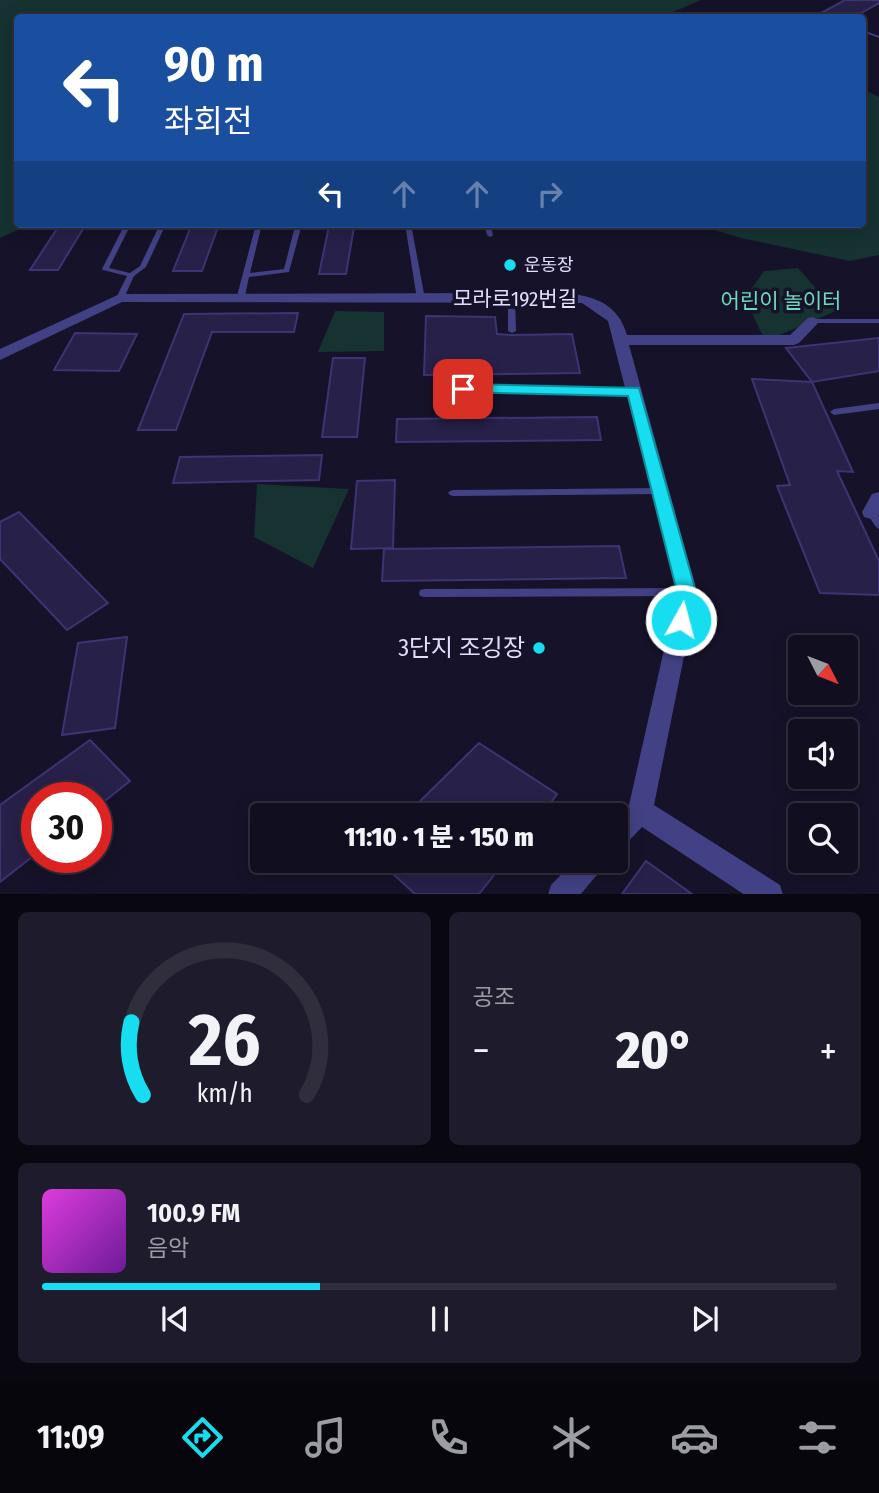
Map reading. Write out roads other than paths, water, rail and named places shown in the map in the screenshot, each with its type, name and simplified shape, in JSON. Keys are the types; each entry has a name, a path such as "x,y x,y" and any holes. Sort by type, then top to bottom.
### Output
{"street":[{"name":"모라로192번길","path":"0,355 120,298 241,296 586,299 615,319 687,592 640,811"},
{"path":"620,340 794,340 813,321"},
{"path":"628,824 640,811 769,894"},
{"path":"561,894 581,873"}],"lane":[{"path":"126,228 105,269 131,275"},
{"path":"120,298 131,275 143,267 161,228"},
{"path":"241,296 258,228"},
{"path":"248,275 287,271 298,228"},
{"path":"409,228 421,299"},
{"path":"488,228 490,234"},
{"path":"511,298 512,331"},
{"path":"813,321 879,321"},
{"path":"463,389 634,391"},
{"path":"834,412 879,406"},
{"path":"453,493 660,491"},
{"path":"424,593 687,592"}],"place":[{"name":"운동장","path":"510,265"},
{"name":"3단지 조깅장","path":"539,648"}],"park label":[{"name":"어린이 놀이터","path":"781,301"}]}
